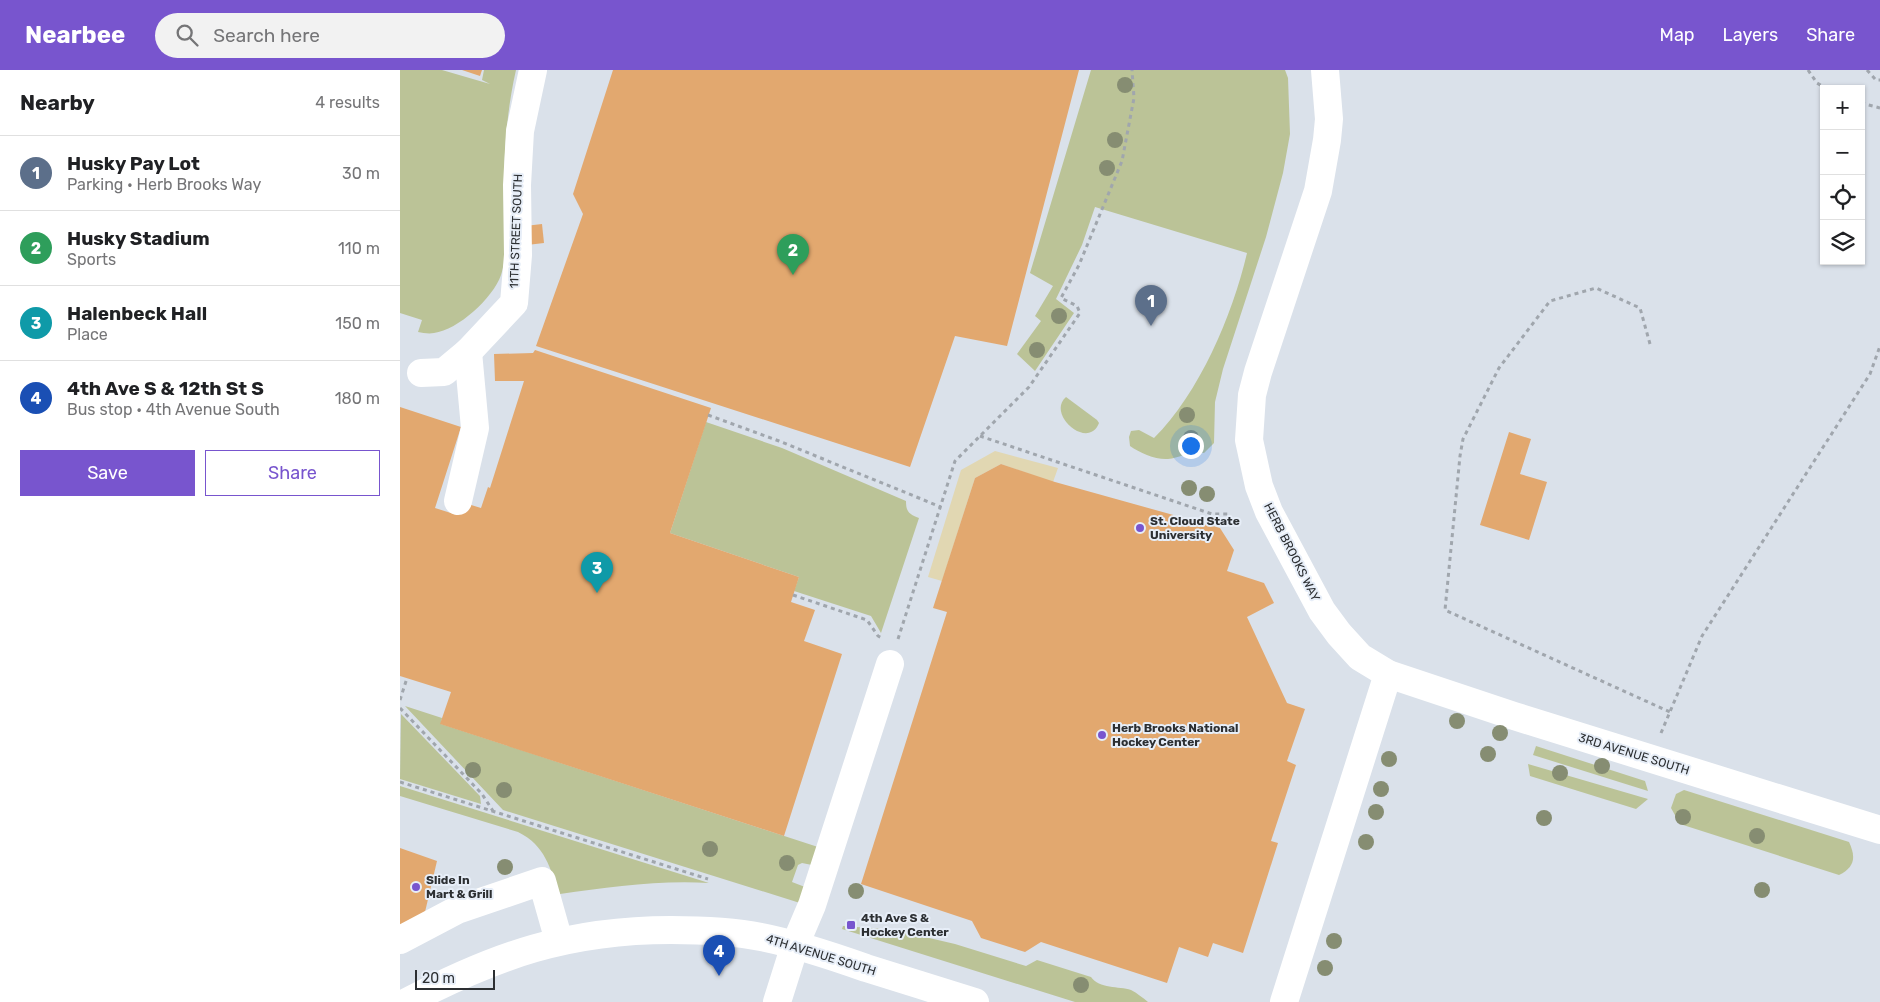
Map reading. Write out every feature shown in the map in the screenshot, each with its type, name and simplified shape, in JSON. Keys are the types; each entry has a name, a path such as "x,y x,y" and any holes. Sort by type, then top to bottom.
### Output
{"street":[{"name":"11TH STREET SOUTH","path":"421,373 444,372 468,352 514,303 518,255 517,185 520,131 533,70"},
{"name":"HERB BROOKS WAY","path":"1325,70 1329,119 1318,191 1258,372 1252,395 1249,440 1255,472 1269,512 1322,611 1339,634 1360,657 1388,674"},
{"path":"458,500 475,428 468,352"},
{"path":"777,1002 795,945 812,905 894,653"},
{"path":"1284,1002 1388,674"},
{"name":"3RD AVENUE SOUTH","path":"1388,674 1528,721 1880,830"},
{"path":"400,940 457,910 542,881 559,941"},
{"name":"4TH AVENUE SOUTH","path":"407,1002 448,980 490,962 559,941 626,931 691,930 759,936 795,945 975,1002"}],"path":[{"path":"793,596 867,620 878,636 894,653 955,460 1029,387 1080,313 1077,306 1062,298 1079,265 1122,161 1134,98 1132,70"},
{"path":"1808,70 1820,85"},
{"path":"1867,70 1876,80 1880,80"},
{"path":"1865,104 1880,108"},
{"path":"1650,344 1640,308 1596,288 1550,301 1499,368 1464,438 1460,456 1445,610 1670,712"},
{"path":"1652,760 1660,736 1702,636 1870,374 1880,346"},
{"path":"708,415 780,441 941,507"},
{"path":"979,436 1212,514 1229,514"},
{"path":"400,700 407,678"},
{"path":"400,708 482,794 493,812"},
{"path":"400,782 708,879"}],"green space":[{"path":"400,70 442,70 490,84 482,80 484,70 516,70 510,100 505,146 504,202 506,244 501,275 491,293 474,312 443,331 432,333 418,332 422,320 400,313"},
{"path":"1091,70 1285,70 1288,78 1290,134 1283,173 1266,237 1223,369 1215,402 1214,443 1204,453 1200,452 1168,459 1153,457 1130,446 1129,437 1131,431 1139,430 1154,438 1186,399 1200,376 1223,327 1241,277 1247,253 1095,207 1082,245 1056,299 1074,313 1035,371 1017,354 1041,321 1035,316 1053,286 1030,273"},
{"path":"1066,397 1097,420 1099,423 1094,431 1078,432 1065,420 1061,412 1061,404"},
{"path":"706,422 782,448 906,501 909,512 919,518 881,633 871,616 794,591 799,577 670,533"},
{"path":"405,706 442,718 441,724 818,847 812,865 802,863 798,865 792,882 805,887 800,903 503,810"},
{"path":"401,714 480,796 481,804 400,779"},
{"path":"1536,746 1645,781 1648,791 1533,755"},
{"path":"1528,764 1648,799 1636,809 1530,776"},
{"path":"400,786 709,883 653,883 560,894 541,851 527,838 518,832 400,796"},
{"path":"1684,790 1849,842 1853,852 1853,861 1848,869 1839,875 1680,824 1671,808 1676,794"},
{"path":"843,926 895,930 955,944 1026,966 1037,960 1091,977 1099,984 1131,990 1148,1002 1075,1002 842,929"}],"sand":[{"path":"995,451 1058,468 1053,482 1001,464 975,478 942,581 928,577 961,470"}],"building":[{"path":"462,70 482,70 480,76"},
{"path":"613,70 1079,70 1007,346 955,336 910,467 536,346 583,214 573,194"},
{"path":"542,224 544,243 527,245 525,226"},
{"path":"535,350 711,408 670,533 799,577 791,602 815,610 804,641 842,654 784,836 440,724 451,692 400,676 400,407 461,427 435,508 454,514 458,501 481,508 488,487 490,488 524,381 495,381 494,354 533,353"},
{"path":"1509,432 1531,439 1520,474 1547,482 1529,540 1480,525"},
{"name":"Herb Brooks National Hockey Center","path":"1001,464 1055,482 1220,528 1234,550 1227,571 1264,583 1274,603 1247,617 1287,703 1305,709 1287,761 1296,765 1271,841 1278,843 1243,953 1213,943 1208,957 1179,947 1167,983 1041,942 1025,952 981,938 972,921 861,884 947,612 933,608 975,478"},
{"name":"Slide In Mart & Grill","path":"400,848 437,861 425,912 400,925"}],"place":[{"name":"Husky Stadium","path":"793,275"},
{"name":"Husky Pay Lot","path":"1151,326"},
{"name":"St. Cloud State University","path":"1140,528"},
{"name":"Halenbeck Hall","path":"597,593"},
{"name":"Herb Brooks National Hockey Center","path":"1102,735"},
{"name":"Slide In Mart & Grill","path":"416,887"},
{"name":"4th Ave S & Hockey Center","path":"851,925"},
{"name":"4th Ave S & 12th St S","path":"719,976"}]}
